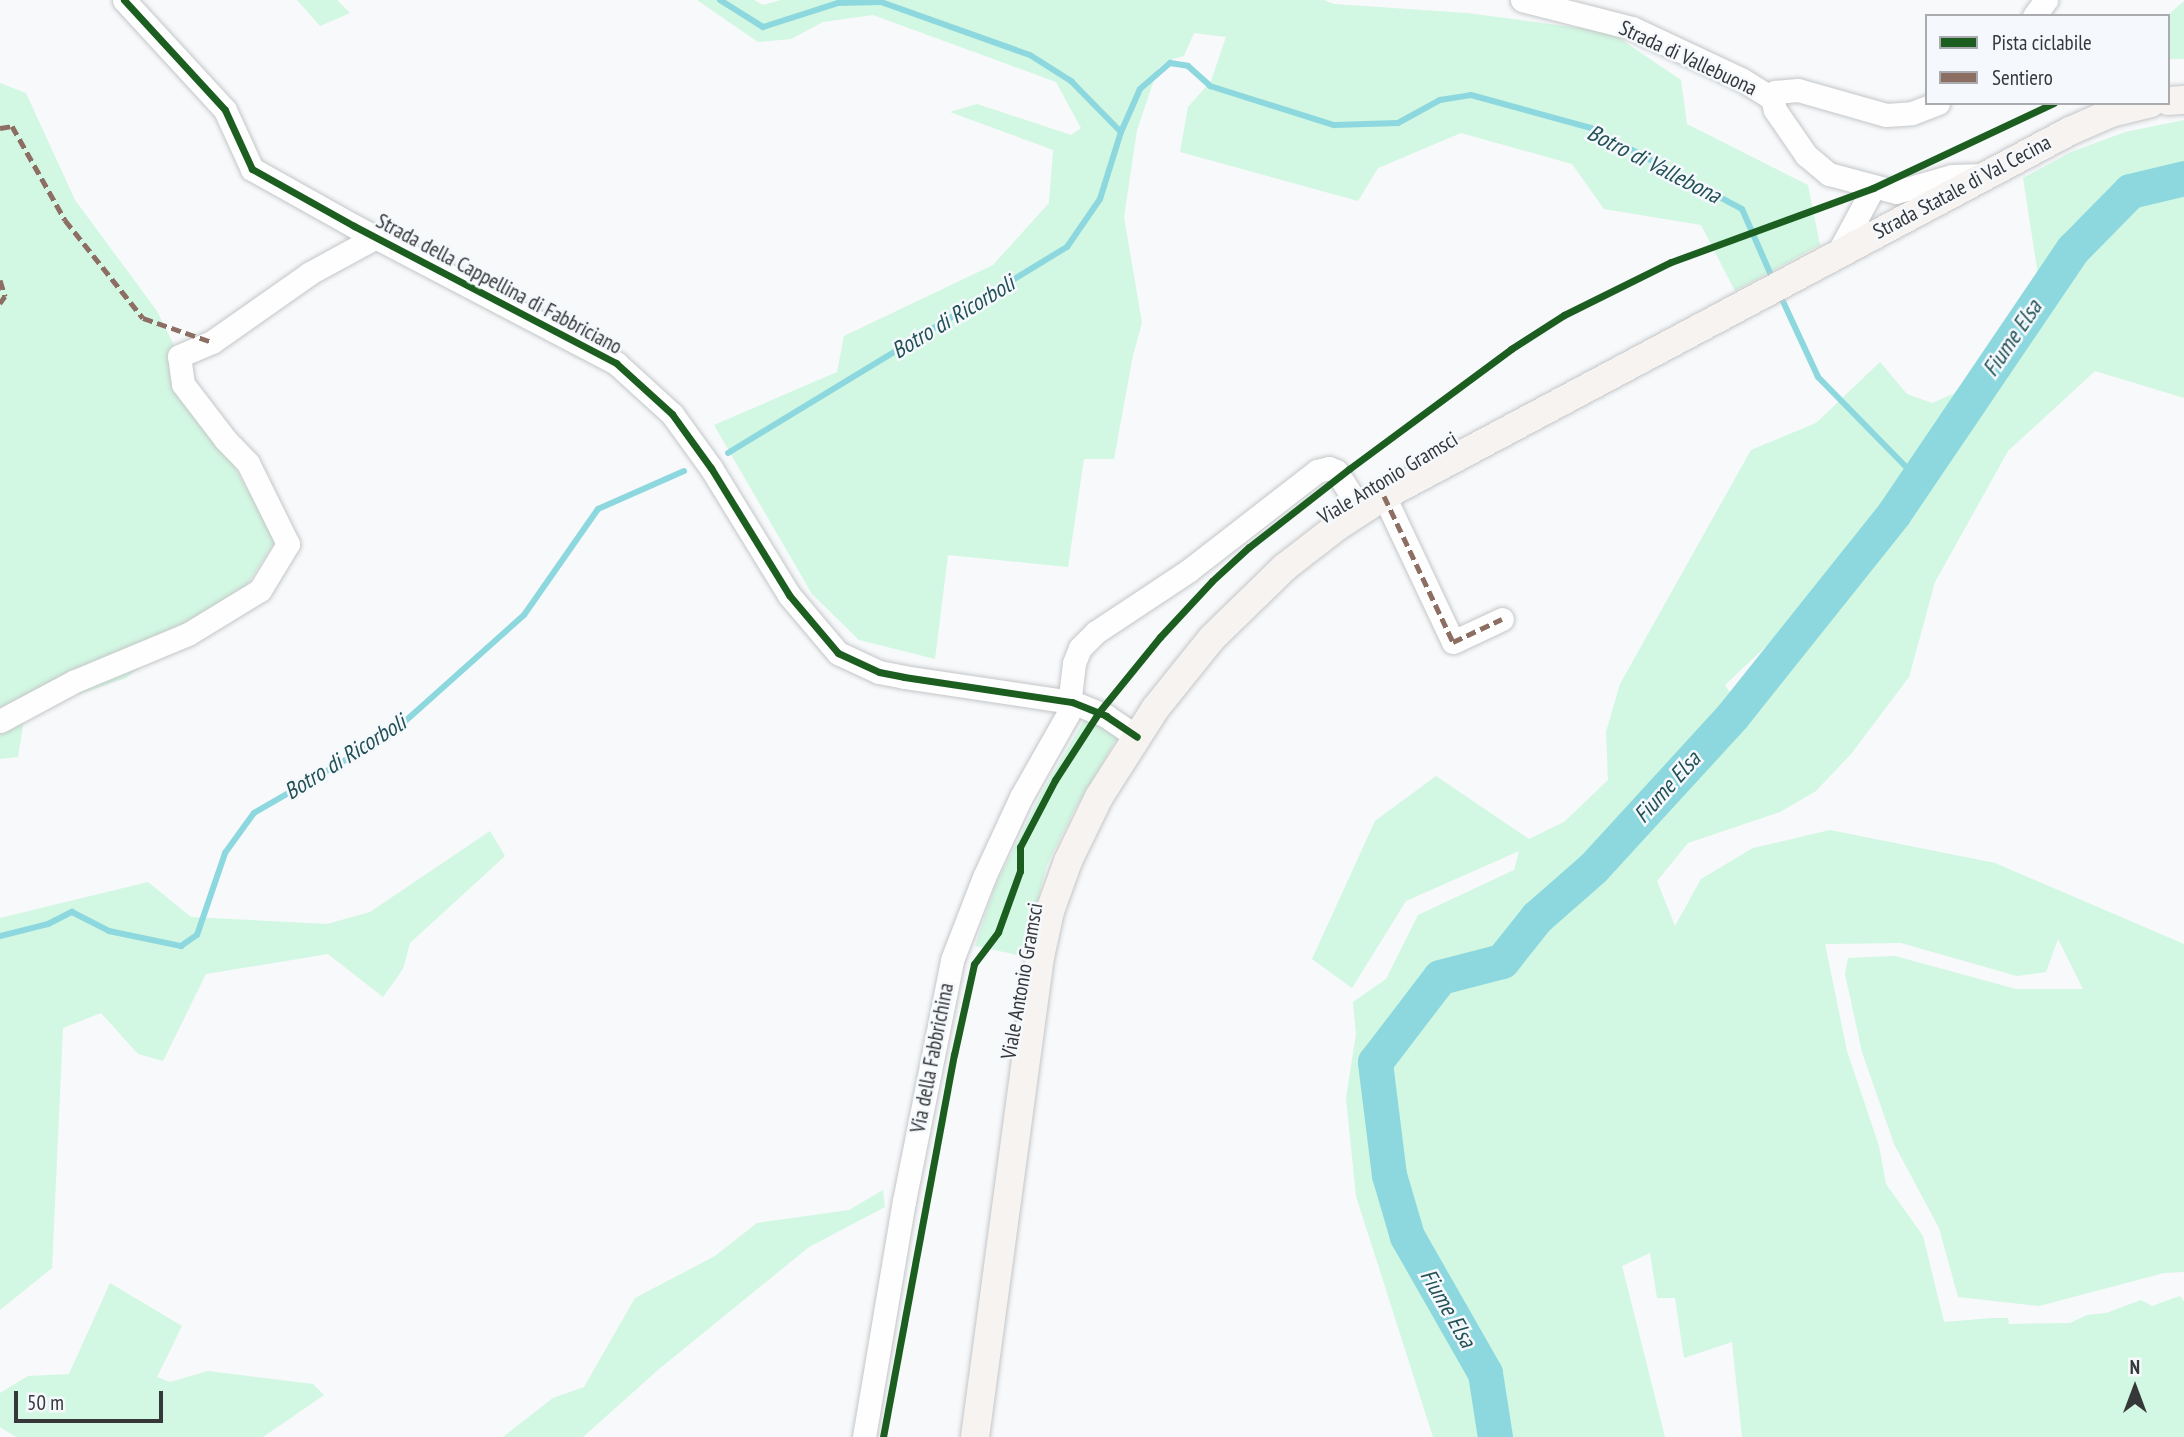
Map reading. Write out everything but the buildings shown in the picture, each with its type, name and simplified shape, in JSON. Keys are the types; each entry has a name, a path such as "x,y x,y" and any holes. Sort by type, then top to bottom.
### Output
{"main road":[{"name":"Strada Statale di Val Cecina","path":"1779,285 1983,175 2089,122 2144,105"},
{"name":"Viale Antonio Gramsci","path":"975,1437 1046,925 1058,887 1084,824 1137,737 1180,676 1237,611 1293,561 1373,503 1779,285"}],"street":[{"name":"Strada della Cappellina di Fabbriciano","path":"124,0 225,110 252,169 616,363 672,414 706,460 789,595 838,653 879,672 1072,702 1113,719 1137,737"},
{"name":"Strada di Vallebuona","path":"1522,0 1632,28 1741,79 1772,98"},
{"path":"1933,105 1912,113 1886,115 1798,90 1776,92 1772,98 1775,110 1807,155 1829,174 1873,188 1901,192 1952,176 1983,175"},
{"path":"1838,253 1873,188"},
{"path":"0,721 75,681 188,634 260,590 288,544 248,463 225,439 183,384 179,356 212,342 310,273 376,237"},
{"name":"Via della Fabbrichina","path":"864,1437 904,1201 952,960 984,877 1027,787 1060,731 1072,702 1076,659 1090,636 1188,571 1314,472 1326,468 1336,471 1373,503"},
{"path":"1373,503 1453,642 1502,619"}],"green space":[{"path":"297,0 337,0 350,13 320,26"},
{"path":"697,0 754,0 763,5 781,0 1324,0 1334,4 1467,13 1610,32 1681,80 1687,124 1808,185 1820,245 1735,291 1701,225 1604,209 1572,164 1461,133 1378,168 1358,201 1180,152 1188,107 1211,81 1226,37 1194,33 1184,56 1169,60 1158,68 1137,130 1124,217 1142,323 1133,355 1114,459 1084,459 1068,567 948,555 935,659 859,640 812,594 714,425 837,372 844,336 993,265 1049,203 1053,150 950,112 977,104 1071,135 1081,128 1056,82 873,15 823,22 791,39 758,42"},
{"path":"2184,1 2184,59 2170,59 2169,14"},
{"path":"0,83 26,93 75,200 157,311 232,462 276,541 245,588 126,678 80,694 28,695 18,757 0,759"},
{"path":"2184,120 2184,398 2095,371 2008,451 1935,582 1909,677 1851,754 1816,791 1780,812 1688,843 1657,881 1675,926 1701,879 1753,848 1830,830 1995,863 2184,944 2184,1272 2164,1273 2039,1306 1958,1297 1939,1228 1894,1144 1862,1052 1845,974 1848,958 1895,956 2016,989 2083,989 2058,939 2046,972 2017,976 1901,943 1825,944 1847,1051 1879,1146 1886,1184 1923,1236 1944,1322 2008,1318 2009,1324 2070,1323 2087,1315 2106,1313 2141,1300 2152,1306 2180,1296 2184,1301 2184,1437 1742,1437 1732,1342 1684,1358 1675,1298 1657,1298 1650,1253 1622,1266 1665,1437 1433,1437 1356,1196 1346,1098 1356,1034 1353,1002 1386,979 1418,915 1514,870 1519,851 1406,901 1352,988 1312,959 1375,821 1436,776 1529,839 1564,822 1608,780 1606,732 1620,684 1751,450 1816,423 1880,362 1907,394 1932,403 1953,394 1968,379 2038,275 2023,178 2071,152 2125,132","holes":["1838,578 1847,587 1742,710 1725,685"]},
{"path":"1086,717 1119,735 1075,809 1047,865 1023,956 975,946 995,886 1042,792"},
{"path":"490,831 505,856 410,943 403,969 383,997 328,954 206,974 163,1061 138,1054 101,1013 63,1028 52,1268 0,1310 0,918 148,882 191,917 327,924 370,912"},
{"path":"883,1190 885,1207 809,1247 659,1369 583,1437 503,1437 553,1398 584,1387 635,1298 715,1256 757,1223 849,1210"},
{"path":"110,1283 182,1326 157,1377 170,1382 208,1371 313,1384 324,1395 263,1437 16,1437 0,1427 0,1393 28,1376 69,1374"}],"waterway":[{"name":"Botro di Vallebona","path":"720,0 763,27 838,3 881,2 1030,55 1071,81 1121,132 1140,89 1170,63 1188,66 1210,86 1334,125 1398,123 1440,100 1471,95 1591,128 1742,209 1774,282"},
{"name":"Botro di Ricorboli","path":"728,453 1067,247 1100,199 1121,132"},
{"name":"Fiume Elsa","path":"1495,1437 1485,1373 1407,1236 1389,1175 1375,1062 1440,977 1502,961 1537,917 1593,868 1733,715 1894,513 2073,249 2130,191 2184,178"},
{"name":"Botro di Vallebona","path":"1780,295 1818,377 1917,478"},
{"name":"Botro di Ricorboli","path":"0,936 48,924 72,912 109,931 181,946 197,935 225,853 254,813 392,733 524,615 598,509 684,471"}],"marked path":[{"path":"0,128 12,126 65,220 143,318 212,342"},
{"path":"0,280 5,296 0,303"},
{"path":"1384,496 1453,642 1502,619"}],"cycle path":[{"path":"124,0 225,110 252,169 354,226 616,363 672,414 711,468 789,595 838,653 879,672 1072,702 1106,716 1137,737"},
{"path":"883,1437 954,1055 974,964 998,932 1020,871 1020,847 1055,780 1099,712 1160,637 1212,581 1249,547 1511,349 1564,315 1671,262 1873,188 2050,105"}]}
